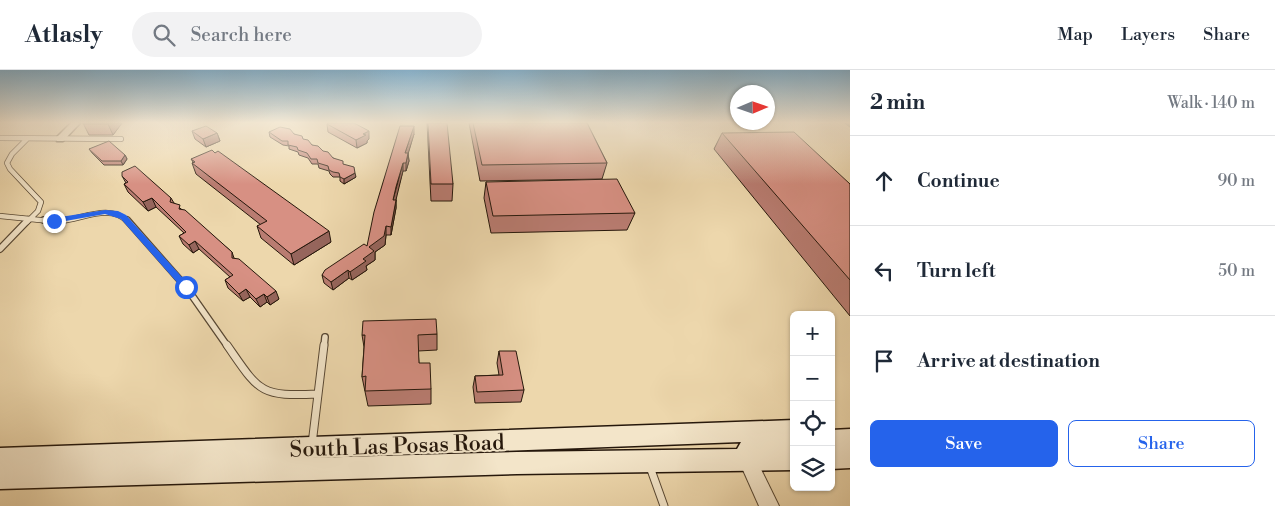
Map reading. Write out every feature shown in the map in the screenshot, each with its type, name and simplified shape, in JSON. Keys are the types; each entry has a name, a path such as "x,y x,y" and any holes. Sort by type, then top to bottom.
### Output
{"main road":[{"path":"835,429 850,428"},
{"name":"South Las Posas Road","path":"0,478 790,430"},
{"path":"835,440 850,439"},
{"path":"748,461 746,454 748,449 756,446 790,442"},
{"path":"835,458 850,458"},
{"name":"South Las Posas Road","path":"0,459 311,459 517,462 790,459"}],"street":[{"path":"748,461 769,506"}],"lane":[{"path":"0,249 38,211 41,202 10,169 7,163 12,154 23,143"},
{"path":"0,216 65,220 105,212 116,213 124,217 186,287 253,382 271,393 317,394"},
{"path":"311,459 325,336"},
{"path":"648,462 664,506"}],"building":[{"path":"103,143 112,143 125,155 121,161 102,161 89,149"},
{"path":"288,143 311,143 318,146 323,151 328,152 333,158 343,161 343,164 354,167 355,173 344,179 340,177 339,173 329,170 328,166 318,163 317,159 311,159 307,153 298,150 297,147 288,145"},
{"path":"395,143 408,143 405,153 408,153 406,163 403,163 393,200 396,200 391,227 386,226 384,236 369,247 374,251 363,259 366,261 350,272 348,270 331,282 322,275 325,270 364,244 367,246 374,212"},
{"path":"429,143 449,143 453,184 431,184"},
{"path":"477,143 597,143 607,163 482,165"},
{"path":"731,143 806,143 850,184 850,280"},
{"path":"212,150 215,153 218,151 329,231 291,254 257,226 267,221 192,163 195,162 191,159"},
{"path":"135,166 171,198 170,202 180,205 179,209 185,210 232,252 232,258 239,259 276,291 267,297 264,294 256,299 246,289 239,294 225,280 233,275 195,241 189,245 179,236 186,232 152,198 143,202 124,184 128,182 122,176 122,172"},
{"path":"617,179 635,213 493,216 486,182"},
{"path":"436,319 437,334 418,335 419,363 430,363 431,389 365,391 366,376 362,377 365,335 362,335 363,321"},
{"path":"499,351 516,351 524,390 477,392 475,376 503,375"}],"route":[{"path":"54,221 105,212 116,213 124,217 186,287"}]}
